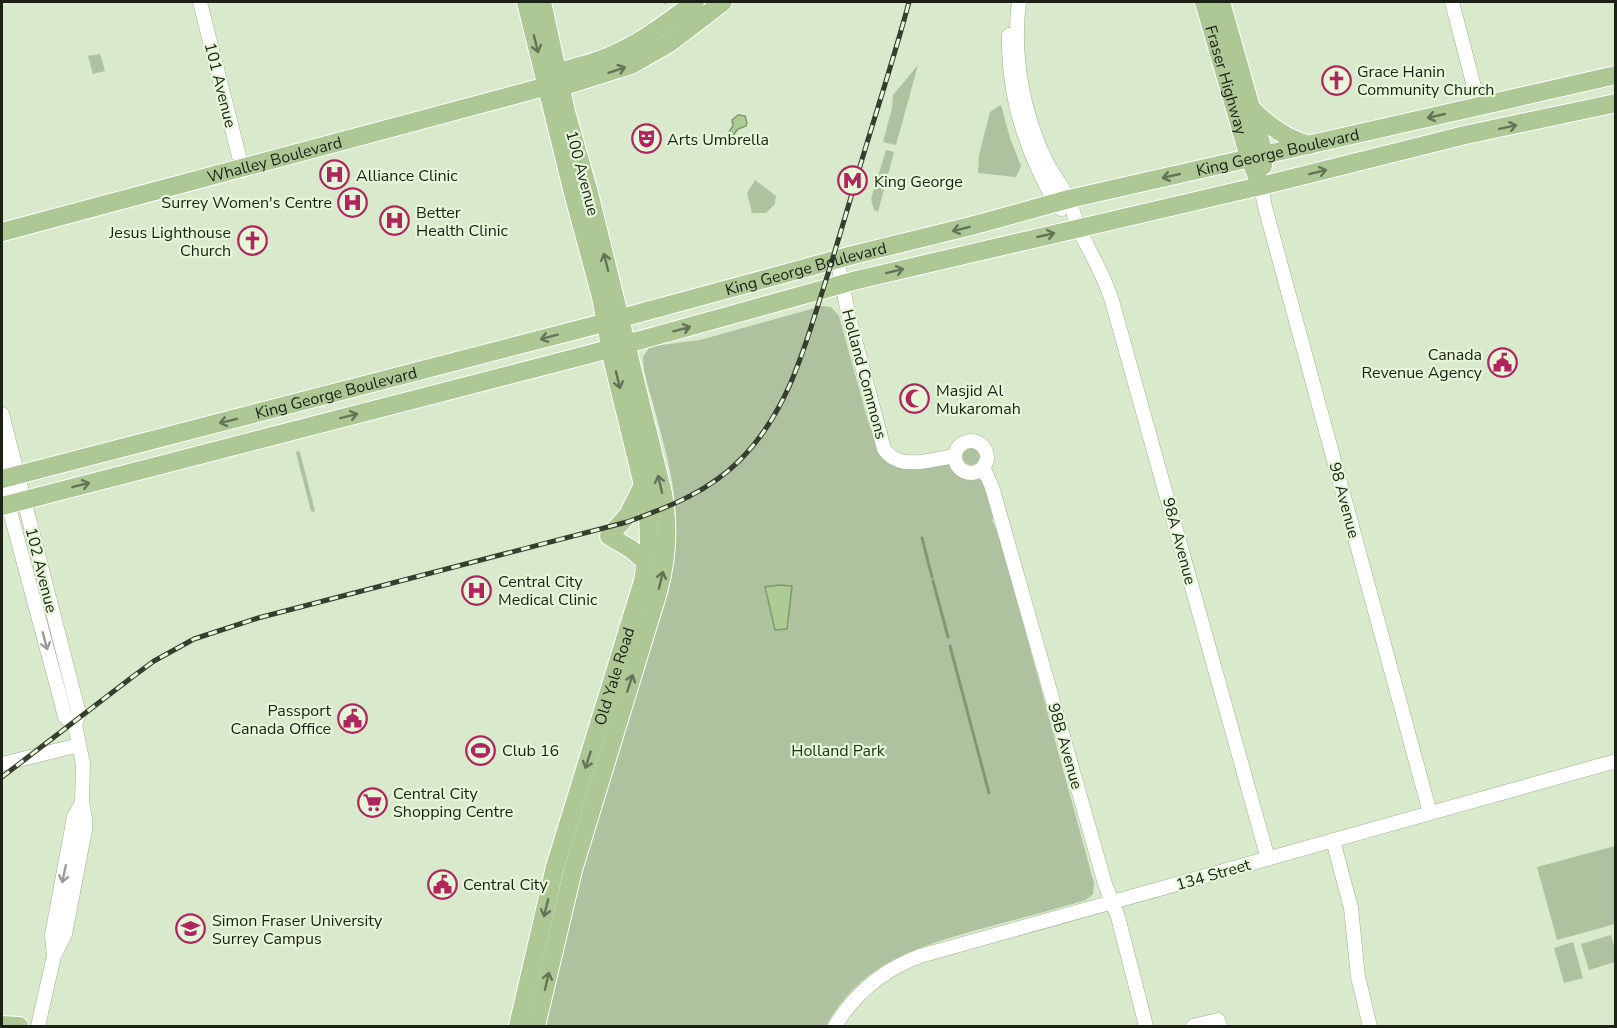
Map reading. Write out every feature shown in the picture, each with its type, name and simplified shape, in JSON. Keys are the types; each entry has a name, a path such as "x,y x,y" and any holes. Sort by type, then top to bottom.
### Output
{"main road":[{"name":"100 Avenue","path":"526,2 555,82"},
{"name":"100 Avenue","path":"542,2 555,82 618,346"},
{"name":"Whalley Boulevard","path":"555,82 626,51 649,37 695,2"},
{"name":"Whalley Boulevard","path":"2,232 555,82 614,72 646,58 723,2"},
{"name":"Fraser Highway","path":"1204,2 1257,156"},
{"name":"Fraser Highway","path":"1221,2 1252,109 1257,156"},
{"name":"King George Boulevard","path":"8,477 1062,201 1616,75"},
{"name":"King George Boulevard","path":"11,503 618,346 842,284 1261,186 1465,135 1616,103"},
{"path":"1252,109 1276,130 1310,145"},
{"path":"1257,156 1261,186"},
{"name":"Old Yale Road","path":"518,1026 574,835 647,563 650,527 618,346"},
{"name":"Old Yale Road","path":"536,1026 574,835 658,592 667,544 663,494 618,346"},
{"path":"266,411 292,430 304,401"},
{"path":"643,485 628,515 609,536 631,549 647,563"},
{"path":"2,1024 19,1026"}],"street":[{"name":"101 Avenue","path":"200,2 242,168"},
{"path":"1012,2 1008,64 1014,100 1029,148 1062,201"},
{"path":"1019,2 1017,47 1027,107 1062,201"},
{"path":"1452,2 1479,106"},
{"name":"98 Avenue","path":"1261,186 1430,813"},
{"name":"98A Avenue","path":"1062,201 1101,270 1112,301 1268,859"},
{"name":"Holland Commons","path":"837,259 849,317 887,453 893,459 904,463 955,456"},
{"name":"102 Avenue","path":"2,414 11,503 79,714 75,725 84,769 82,802 74,817 53,929 54,956 38,1026"},
{"path":"974,441 986,451 986,462 983,467 974,472 963,471 956,463 955,456 963,443 974,441"},
{"name":"102 Avenue","path":"2,454 8,477"},
{"name":"98B Avenue","path":"983,467 992,487 1118,917 1146,1026"},
{"path":"2,764 80,745"},
{"name":"134 Street","path":"835,1026 865,988 904,962 1616,761"},
{"path":"1334,840 1351,908 1358,977 1370,1026"},
{"path":"1193,1026 1219,1023"}],"green space":[{"path":"100,54 105,71 93,74 88,56"},
{"path":"918,65 896,145 883,142 893,95"},
{"path":"1001,105 1021,166 1016,177 978,173 979,155 990,112"},
{"path":"886,150 894,152 878,212 874,210 871,199"},
{"path":"755,180 776,196 775,204 766,213 752,213 747,193"},
{"name":"Holland Park","path":"822,306 831,307 839,316 869,425 887,462 904,469 949,464 963,474 982,481 1002,546 1094,883 1093,894 1086,900 936,942 893,960 874,971 856,986 840,1004 826,1026 543,1026 583,860 673,561 676,522 673,485 646,378 643,357 653,346 700,340"},
{"path":"971,447 977,450 980,456 977,462 971,465 965,462 962,456 965,450"},
{"path":"297,451 300,452 315,511 313,512 311,511"},
{"path":"1615,846 1615,924 1557,940 1537,867"},
{"path":"1611,935 1615,949 1615,962 1589,970 1581,944"},
{"path":"1573,942 1583,978 1564,983 1554,948"}],"shaded area":[{"path":"738,115 745,116 746,126 738,129 726,145 722,142 733,126 732,120"},
{"path":"792,586 787,629 775,630 765,587"}],"waterway":[{"path":"922,538 932,577"},
{"path":"933,581 948,637"},
{"path":"950,646 989,793"}],"railway":[{"path":"2,777 154,661 194,639 258,618 627,522 688,497 729,470 756,442 769,424 798,366 909,2"}],"place":[{"name":"Grace Hanin Community Church","path":"1336,80"},
{"name":"Arts Umbrella","path":"646,139"},
{"name":"Alliance Clinic","path":"335,175"},
{"name":"King George","path":"853,181"},
{"name":"Surrey Women's Centre","path":"353,202"},
{"name":"Better Health Clinic","path":"395,221"},
{"name":"Jesus Lighthouse Church","path":"252,241"},
{"name":"Canada Revenue Agency","path":"1503,363"},
{"name":"Masjid Al Mukaromah","path":"915,399"},
{"name":"Central City Medical Clinic","path":"477,590"},
{"name":"Passport Canada Office","path":"352,719"},
{"name":"Club 16","path":"481,750"},
{"name":"Central City Shopping Centre","path":"372,802"},
{"name":"Central City","path":"442,884"},
{"name":"Simon Fraser University Surrey Campus","path":"191,929"}]}
